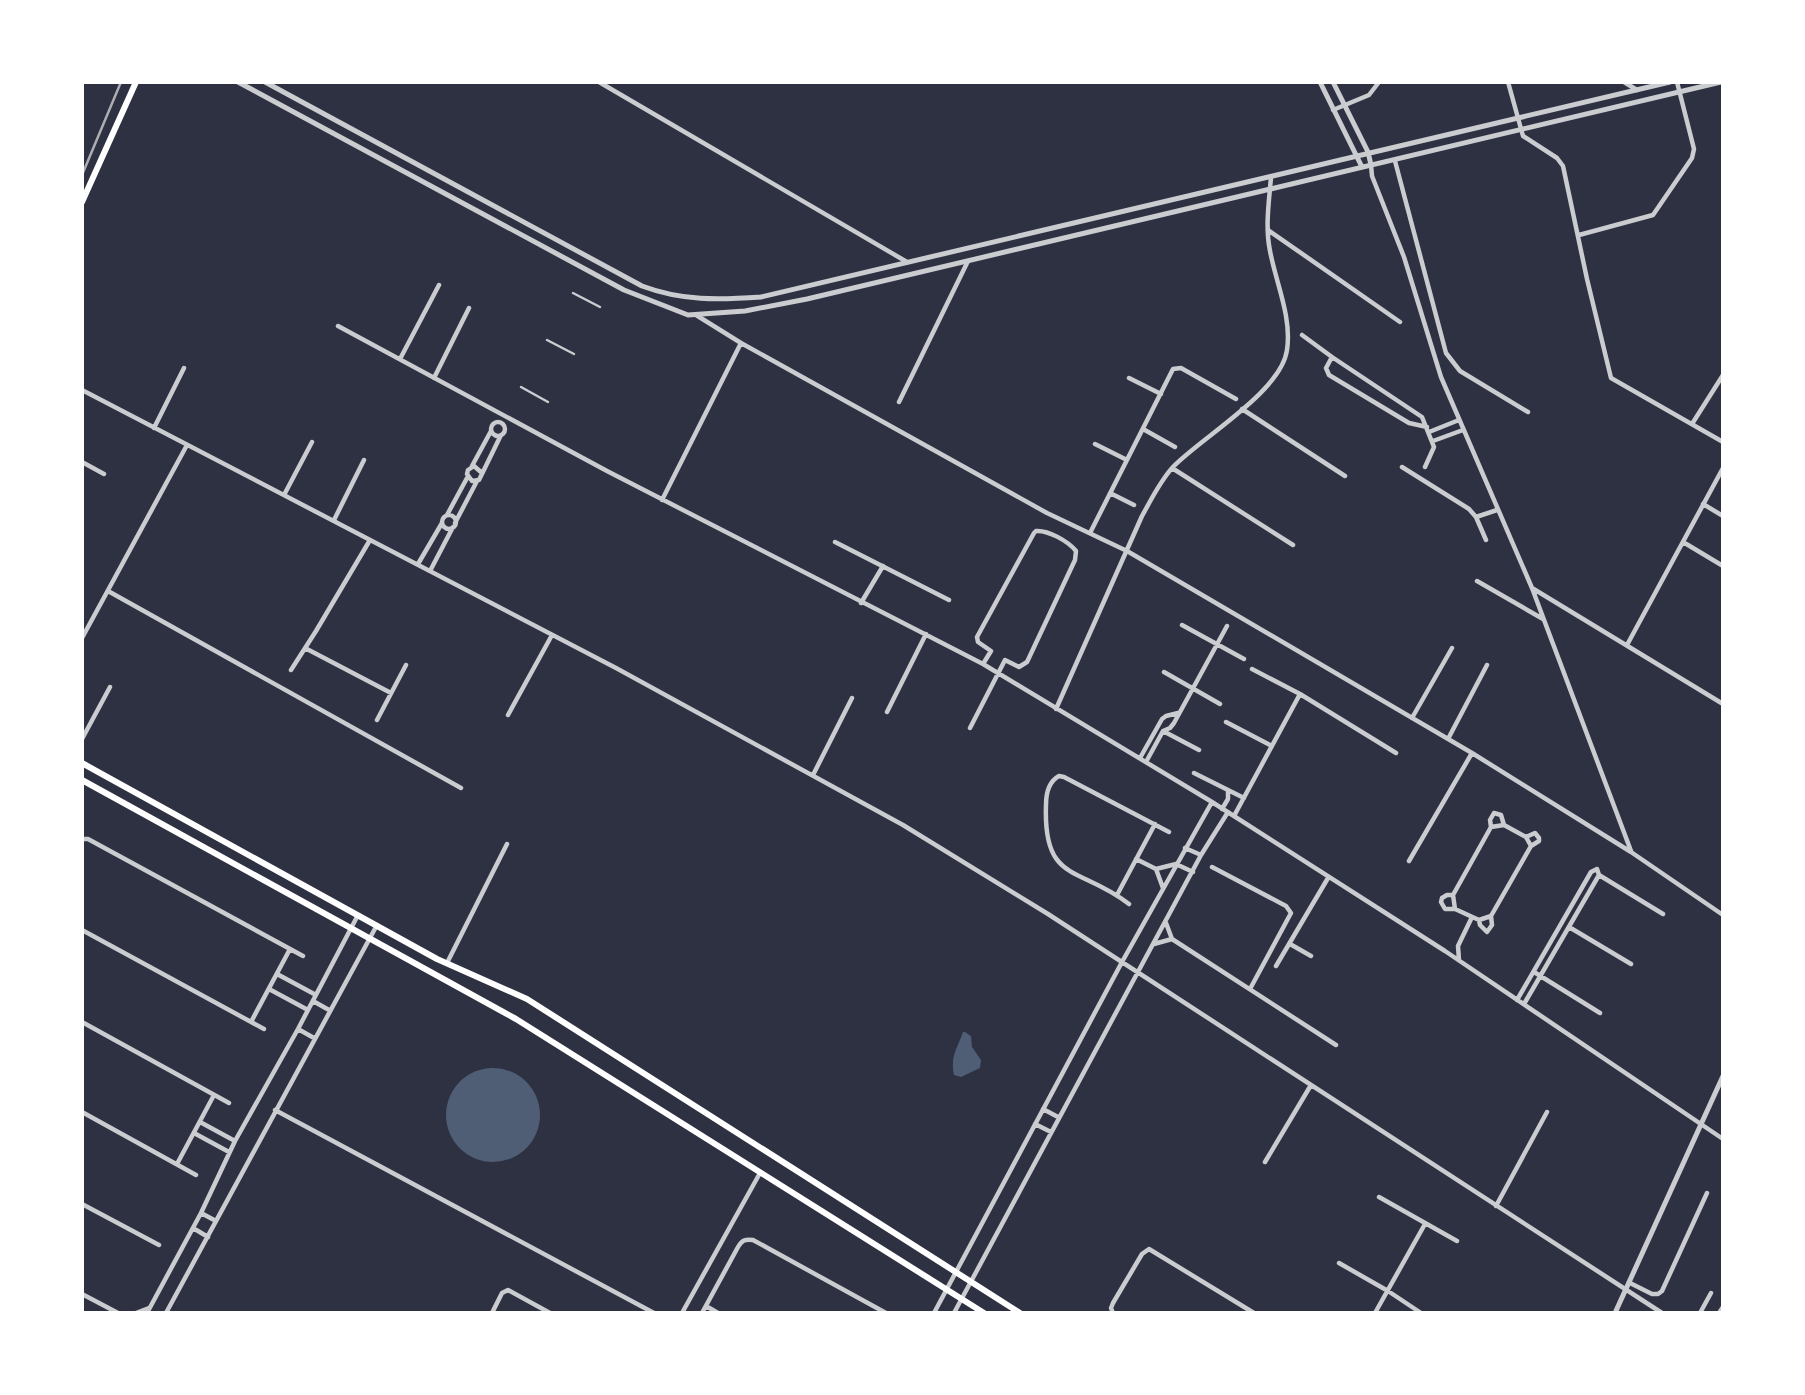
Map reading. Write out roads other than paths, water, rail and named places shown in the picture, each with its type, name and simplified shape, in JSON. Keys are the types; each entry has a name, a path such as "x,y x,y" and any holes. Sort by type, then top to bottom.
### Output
{"main road":[{"path":"82,209 136,82"},
{"path":"82,202 90,187"},
{"path":"82,762 447,964 527,999 1020,1313"},
{"path":"82,780 516,1019 984,1313"}],"street":[{"path":"238,82 624,290 665,307 695,315 1047,513 1127,551 1472,753 1631,852 1723,915"},
{"path":"265,82 642,286 678,297 710,300 761,297 1670,82"},
{"path":"599,82 908,263"},
{"path":"1320,82 1362,167 1372,176"},
{"path":"1333,82 1368,152 1372,176 1404,257 1441,377 1532,588 1631,852"},
{"path":"1334,110 1369,95 1378,82"},
{"path":"1508,82 1520,131 1526,139 1551,154 1563,166 1611,378 1723,442"},
{"path":"1623,82 1637,90"},
{"path":"1579,234 1648,217 1656,212 1694,153 1677,82"},
{"path":"695,315 761,309 1721,82"},
{"path":"1395,161 1446,354 1460,371 1528,412"},
{"path":"1056,709 1142,516 1172,468 1270,382 1287,355 1288,338 1284,312 1267,229 1271,177"},
{"path":"490,219 496,206"},
{"path":"1267,229 1400,322"},
{"path":"994,242 998,254"},
{"path":"899,402 968,261"},
{"path":"400,359 439,285"},
{"path":"434,377 469,308"},
{"path":"338,326 662,499 983,664 1225,810 1445,951 1723,1139"},
{"path":"1302,334 1422,417 1433,441 1434,452 1425,467"},
{"path":"662,499 741,343"},
{"path":"1332,357 1326,368 1329,375 1409,423 1428,429 1459,420"},
{"path":"154,428 184,368"},
{"path":"1090,533 1173,369 1181,368 1236,399"},
{"path":"1692,424 1723,375"},
{"path":"1129,378 1161,394"},
{"path":"82,390 418,564 903,825 1139,972 1662,1313"},
{"path":"1242,409 1345,476"},
{"path":"418,564 447,516 468,470 494,424 501,422 505,428 430,571"},
{"path":"1143,429 1175,447"},
{"path":"491,430 495,435 501,435"},
{"path":"1433,441 1463,430"},
{"path":"285,495 312,442"},
{"path":"1095,444 1127,460"},
{"path":"82,638 187,445"},
{"path":"334,520 364,460"},
{"path":"82,462 104,474"},
{"path":"472,467 479,468 482,473"},
{"path":"1402,467 1461,502 1476,517 1486,540"},
{"path":"1172,468 1293,545"},
{"path":"1627,645 1723,468"},
{"path":"467,477 477,481"},
{"path":"1110,493 1134,505"},
{"path":"1703,504 1723,516"},
{"path":"1476,517 1497,510"},
{"path":"447,516 453,517 454,525"},
{"path":"442,523 445,528 454,525"},
{"path":"970,727 1005,660 1019,667 1027,662 1075,560 1076,551 1072,546 1043,530 1034,533 978,637 978,642 990,651 983,664"},
{"path":"291,670 370,540"},
{"path":"835,542 949,600"},
{"path":"1683,542 1723,566"},
{"path":"861,603 883,566"},
{"path":"1477,581 1544,620"},
{"path":"1532,588 1723,704"},
{"path":"108,591 461,788"},
{"path":"1182,625 1244,659"},
{"path":"1146,762 1163,731 1170,728 1227,626"},
{"path":"887,712 926,634"},
{"path":"508,715 552,635"},
{"path":"305,648 391,693"},
{"path":"1412,718 1452,648"},
{"path":"377,720 406,665"},
{"path":"1448,739 1487,665"},
{"path":"1252,669 1300,694 1396,753"},
{"path":"1164,672 1220,704"},
{"path":"82,739 110,687"},
{"path":"1234,816 1300,694"},
{"path":"813,775 852,698"},
{"path":"1140,758 1162,719 1179,712"},
{"path":"1226,722 1272,746"},
{"path":"1163,731 1199,750"},
{"path":"1409,861 1472,753"},
{"path":"1194,773 1244,798"},
{"path":"1129,904 1057,862 1048,843 1045,825 1046,798 1051,783 1059,776 1064,777 1169,832"},
{"path":"954,1313 1225,810 1228,791"},
{"path":"934,1313 1042,1109 1212,802"},
{"path":"1455,909 1453,895 1491,827 1490,820 1494,813 1501,815 1504,824 1525,837 1531,846"},
{"path":"1116,895 1156,824"},
{"path":"1491,827 1504,824"},
{"path":"1479,920 1483,930 1487,932 1492,925 1491,916 1531,846 1536,844 1539,838 1535,833 1525,837"},
{"path":"82,839 88,839 303,956"},
{"path":"447,964 506,844"},
{"path":"1185,848 1201,855"},
{"path":"1136,859 1156,869 1176,864 1192,872"},
{"path":"1212,866 1286,906 1291,913 1250,989"},
{"path":"1156,869 1163,888"},
{"path":"1517,1000 1591,872 1597,869 1599,875 1663,914"},
{"path":"1524,1004 1599,875"},
{"path":"1276,966 1328,878"},
{"path":"1453,895 1442,898 1445,909 1455,909 1479,920 1491,916"},
{"path":"136,1313 148,1310 201,1213 234,1141 359,915"},
{"path":"1460,961 1458,946 1472,917"},
{"path":"1165,922 1172,939 1336,1045"},
{"path":"1562,923 1631,964"},
{"path":"166,1313 377,925"},
{"path":"82,930 264,1029"},
{"path":"1154,944 1172,939"},
{"path":"1290,944 1311,956"},
{"path":"1445,951 1458,946"},
{"path":"251,1022 290,949"},
{"path":"1534,972 1601,1013"},
{"path":"277,974 330,1010"},
{"path":"269,989 308,1010"},
{"path":"82,1023 229,1103"},
{"path":"298,1029 314,1038"},
{"path":"1615,1313 1723,1076"},
{"path":"1265,1162 1311,1085"},
{"path":"177,1164 214,1095"},
{"path":"1042,1109 1058,1117"},
{"path":"275,1110 654,1313"},
{"path":"82,1112 196,1175"},
{"path":"1496,1206 1546,1112"},
{"path":"200,1122 234,1141"},
{"path":"1035,1124 1051,1132"},
{"path":"194,1133 229,1152"},
{"path":"682,1313 761,1171"},
{"path":"1630,1283 1652,1294 1662,1291 1707,1193"},
{"path":"1379,1197 1457,1241"},
{"path":"82,1204 159,1245"},
{"path":"201,1213 216,1221"},
{"path":"1375,1313 1425,1224"},
{"path":"193,1228 208,1237"},
{"path":"702,1313 738,1247 747,1239 886,1313"},
{"path":"1113,1313 1113,1303 1142,1254 1149,1249 1254,1313"},
{"path":"1339,1263 1388,1290 1421,1313"},
{"path":"492,1313 502,1293 508,1290 550,1313"},
{"path":"1700,1313 1711,1293"},
{"path":"82,1294 118,1313"},
{"path":"706,1306 718,1313"},
{"path":"1719,1313 1723,1307"}],"lane":[{"path":"573,293 600,307"},
{"path":"547,340 575,354"},
{"path":"521,387 548,402"}],"water":[{"path":"963,1032 971,1036 972,1047 981,1060 980,1068 961,1077 954,1075 953,1063"},
{"path":"493,1068 511,1072 526,1082 536,1097 540,1115 536,1133 526,1148 511,1158 493,1162 475,1158 460,1148 450,1133 446,1115 450,1097 460,1082 475,1072"}],"railway":[{"path":"82,175 121,82"}]}
